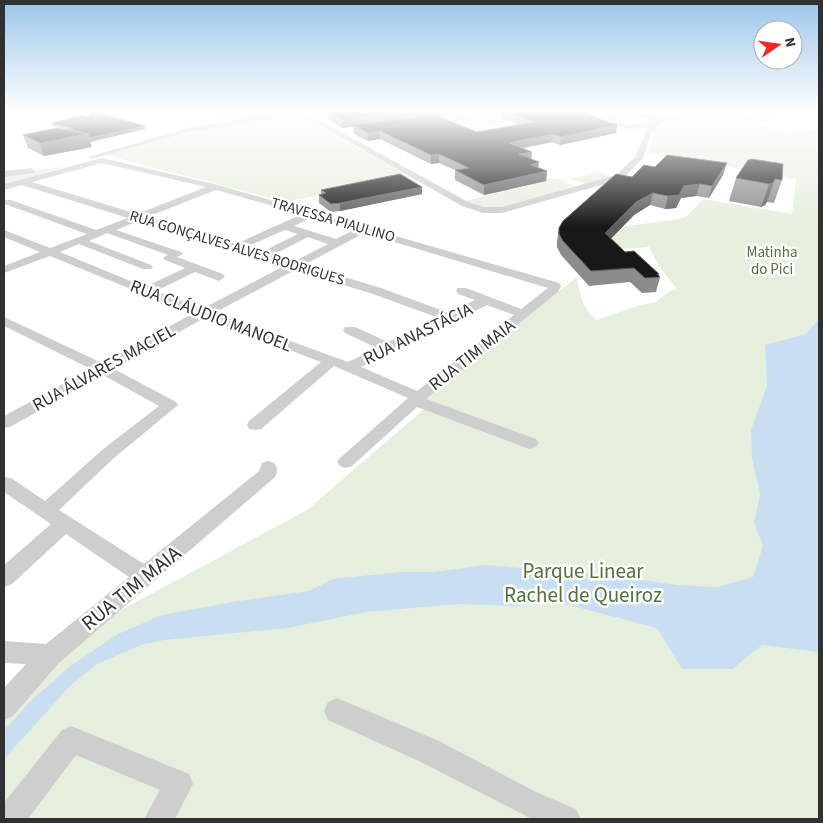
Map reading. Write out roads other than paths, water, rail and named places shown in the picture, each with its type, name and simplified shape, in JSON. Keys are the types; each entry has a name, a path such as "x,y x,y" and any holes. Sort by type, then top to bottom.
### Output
{"street":[{"path":"4,174 59,166 122,148"},
{"path":"366,148 465,204 489,211 502,210 619,177 633,165 642,148"},
{"name":"TRAVESSA PIAULINO","path":"22,182 96,161 106,161 214,187 364,229 552,284 555,286 554,289"},
{"path":"4,187 22,182"},
{"name":"RUA GONÇALVES ALVES RODRIGUES","path":"22,182 138,216 401,299 451,318"},
{"path":"4,270 214,187"},
{"path":"8,202 173,256 194,268 219,277"},
{"path":"236,248 311,214"},
{"path":"284,226 336,243"},
{"name":"RUA ÁLVARES MACIEL","path":"4,423 202,314 364,229"},
{"name":"RUA CLÁUDIO MANOEL","path":"4,233 202,314 349,368 417,399 530,443"},
{"path":"263,256 307,234"},
{"path":"80,241 147,267"},
{"path":"146,291 194,268"},
{"name":"RUA TIM MAIA","path":"346,462 417,399 554,289"},
{"path":"462,291 524,314"},
{"name":"RUA ANASTÁCIA","path":"349,368 486,300"},
{"path":"4,320 103,369 170,405 108,454 47,510"},
{"path":"350,330 389,348"},
{"path":"255,424 331,361"},
{"name":"RUA TIM MAIA","path":"4,707 50,655 146,577 266,472"},
{"path":"4,483 146,577"},
{"path":"4,578 66,523"},
{"path":"4,652 50,655"},
{"path":"337,711 429,751 526,802 566,819"},
{"path":"10,819 71,739 179,784 159,819"}],"water":[{"path":"819,319 819,652 762,645 732,669 682,669 657,628 569,605 550,603 512,606 458,604 366,612 288,628 164,640 141,645 97,664 71,685 4,759 4,730 32,700 69,667 118,634 162,615 232,602 309,591 333,579 400,572 433,572 486,565 615,576 677,585 717,587 753,577 763,546 754,523 760,494 752,458 751,430 767,386 765,345 806,334"}],"park label":[{"name":"Matinha do Pici","path":"772,260"},
{"name":"Parque Linear Rachel de Queiroz","path":"583,583"}]}
